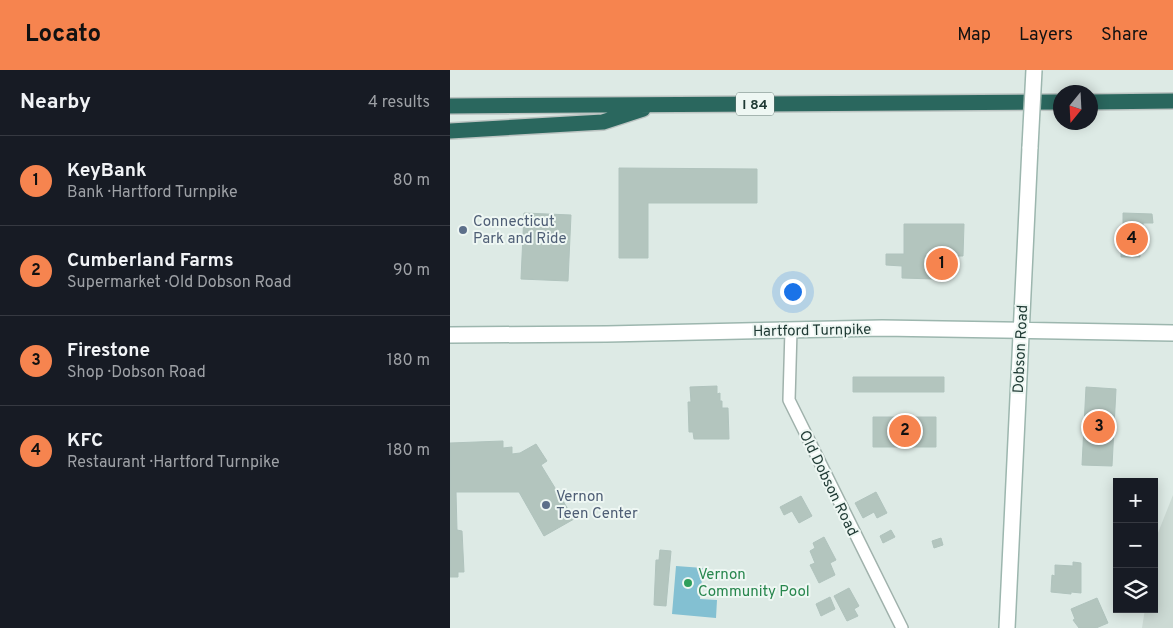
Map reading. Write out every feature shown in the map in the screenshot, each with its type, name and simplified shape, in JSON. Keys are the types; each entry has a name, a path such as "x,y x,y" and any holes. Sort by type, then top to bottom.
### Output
{"highway":[{"path":"1098,102 1173,101"},
{"name":"I 84","path":"450,106 1053,102"},
{"path":"450,131 543,124 603,122 656,104"}],"main road":[{"name":"Dobson Road","path":"1007,628 1034,70"},
{"name":"Hartford Turnpike","path":"450,335 607,334 882,328 1173,334"}],"street":[{"name":"Old Dobson Road","path":"791,330 789,400 902,628"}],"shaded area":[{"path":"1173,495 1173,628 1142,628 1144,613 1158,613 1158,533"}],"water":[{"name":"Vernon Community Pool","path":"676,566 703,568 700,599 717,600 716,618 672,614"}],"building":[{"path":"619,168 757,169 757,203 648,203 648,258 619,258"},
{"path":"524,213 571,215 568,281 521,279"},
{"path":"1123,213 1152,214 1153,223 1143,223 1143,246 1140,246 1140,257 1121,257"},
{"path":"904,224 964,224 963,256 949,256 948,268 934,268 934,279 902,278 902,266 886,265 886,254 904,254"},
{"path":"853,377 944,377 944,392 853,392"},
{"path":"717,386 717,394 720,393 722,408 728,408 729,439 694,439 693,432 689,432 688,402 691,402 690,387"},
{"path":"1086,387 1116,389 1112,466 1082,465"},
{"path":"873,417 936,417 936,447 873,447"},
{"name":"Vernon Teen Center","path":"503,441 503,448 512,447 512,454 520,453 536,444 547,461 541,465 574,519 544,536 519,492 456,492 457,530 462,531 464,572 458,572 458,577 450,577 450,443"},
{"path":"876,492 887,513 877,518 874,512 863,518 855,503"},
{"path":"801,496 812,516 799,523 792,511 784,515 780,507"},
{"path":"891,530 895,537 883,543 880,536"},
{"path":"824,537 836,560 830,563 835,575 819,583 810,565 815,563 810,551 815,548 813,543"},
{"path":"941,538 943,545 934,548 932,541"},
{"path":"660,550 671,551 666,606 654,605 656,560 659,560"},
{"path":"1073,562 1081,563 1081,593 1051,592 1052,575 1055,576 1055,565 1073,566"},
{"path":"849,588 859,606 854,609 858,616 847,621 834,596"},
{"path":"830,597 835,609 821,616 816,604"},
{"path":"1097,598 1108,623 1096,628 1079,628 1073,620 1075,619 1071,609"}],"place":[{"name":"Connecticut Park and Ride","path":"463,230"},
{"name":"KFC","path":"1132,239"},
{"name":"KeyBank","path":"942,264"},
{"name":"Firestone","path":"1099,427"},
{"name":"Cumberland Farms","path":"905,431"},
{"name":"Vernon Teen Center","path":"546,505"},
{"name":"Vernon Community Pool","path":"688,583"}]}
